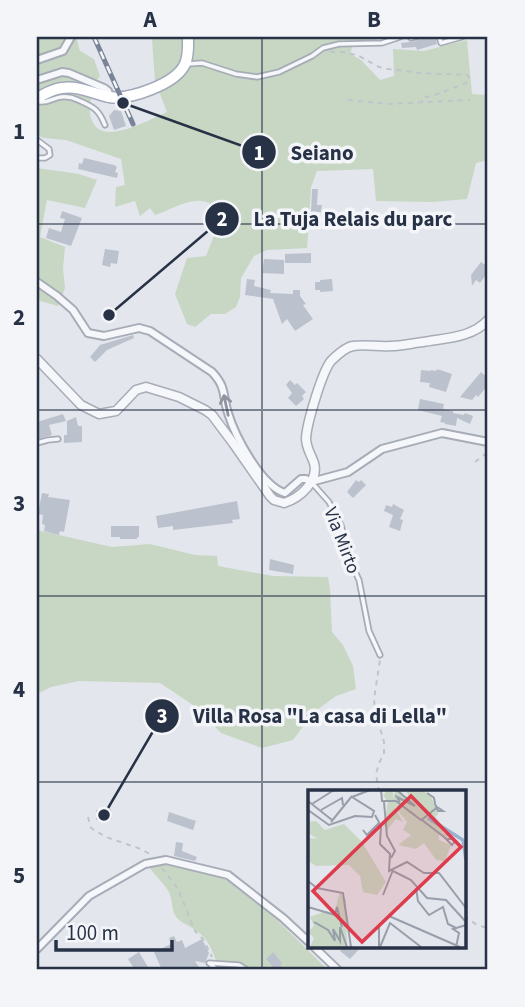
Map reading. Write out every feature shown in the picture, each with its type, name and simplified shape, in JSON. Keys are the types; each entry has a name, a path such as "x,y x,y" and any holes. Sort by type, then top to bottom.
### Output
{"main road":[{"path":"37,98 51,90 71,87 110,97 131,96 169,80 180,72 185,64 188,38"}],"street":[{"path":"37,60 63,51 71,37"},
{"path":"37,80 53,74 69,73 104,88 110,97"},
{"path":"37,282 73,310 88,333 104,336 139,328 150,331 198,362 220,381 236,435 271,486 285,493 301,479 311,482 348,472 382,449 442,433 488,442"},
{"path":"37,359 81,405 99,414 116,411 136,390 146,387 179,397 205,410 212,415 270,496 280,503 297,497 315,474 314,463 307,448 307,429 316,397 332,359 352,346 395,346 461,335 476,330 488,320"},
{"path":"37,949 89,896 145,864 166,860 228,875 284,918 308,941"},
{"path":"315,948 338,970"}],"lane":[{"path":"185,64 202,63 236,74 257,77 279,72 323,48 339,44 382,43 400,37"},
{"path":"439,37 441,43 462,37"},
{"path":"37,98 40,102 46,102 71,96 91,104 101,115 105,125"},
{"path":"37,140 49,149 50,155 37,158"},
{"path":"37,443 58,439"},
{"name":"Via Mirto","path":"311,482 329,502 341,525 345,550 359,580 369,631 380,655"},
{"path":"217,970 209,963 239,965 247,970"}],"path":[{"path":"312,56 344,52 359,55 379,67 421,74 467,75 470,79 446,91 422,98 422,102"},
{"path":"348,100 390,104 470,100"},
{"path":"475,462 488,452"},
{"path":"379,790 376,774 384,754 384,743 374,699 380,655"},
{"path":"88,817 91,828 106,837 141,849 159,861 178,889 195,931 203,939 214,963"},
{"path":"466,917 488,928"}],"green space":[{"path":"37,37 76,37 80,51 94,59 100,76 93,90 90,115 96,127 111,132 131,128 167,112 155,81 152,40 155,37 396,37 354,42 350,54 361,60 380,80 394,76 393,49 424,51 467,40 472,94 488,95 488,160 476,163 467,199 433,202 376,201 373,169 317,171 311,187 307,248 267,250 254,256 241,278 240,297 236,307 225,314 211,314 195,327 187,324 175,294 187,258 206,256 223,213 202,201 182,204 155,215 150,208 140,216 135,201 115,207 116,187 125,185 121,159 66,140 37,135"},
{"path":"37,168 79,174 97,180 85,208 47,200 40,237 65,247 65,288 58,306 37,300"},
{"path":"37,530 112,547 150,544 195,555 217,556 218,566 273,576 328,577 332,632 343,645 353,666 356,689 336,696 314,712 293,740 262,748 221,733 196,707 160,683 79,681 51,687 37,694"},
{"path":"162,864 222,877 273,916 328,970 215,970 217,963 207,942 201,934 177,917 169,892 150,868"}],"building":[{"path":"419,37 435,37 437,44 417,50 416,47 402,48 401,43 416,41"},
{"path":"114,110 121,111 126,126 114,130 109,116"},
{"path":"84,158 114,165 117,167 117,178 78,169"},
{"path":"312,189 318,189 317,205 322,205 321,212 311,212"},
{"path":"62,211 82,218 71,246 46,238 49,228 61,232 65,219 60,218"},
{"path":"444,214 446,228 431,230 429,217"},
{"path":"105,249 119,251 117,264 111,263 110,267 102,265"},
{"path":"311,253 311,263 285,263 285,254"},
{"path":"264,259 284,260 284,274 262,273"},
{"path":"481,262 488,267 488,272 480,283 476,280 472,286 471,275"},
{"path":"247,279 255,280 254,286 271,290 270,293 293,294 293,290 300,290 300,296 306,304 303,305 313,319 295,331 287,319 282,324 273,299 245,295"},
{"path":"332,279 333,291 315,290 315,282"},
{"path":"133,335 134,338 107,350 95,362 90,357 100,345"},
{"path":"437,369 452,374 446,392 429,387 430,383 420,382 421,370"},
{"path":"481,372 488,378 488,385 478,397 476,395 472,400 460,397"},
{"path":"290,380 306,392 302,396 304,399 296,406 288,398 292,393 286,385"},
{"path":"420,399 444,404 443,409 453,413 473,416 470,424 457,418 456,426 440,422 442,416 418,410"},
{"path":"63,414 66,421 49,425 52,435 37,439 37,422"},
{"path":"76,417 78,426 82,426 82,442 64,443 67,421"},
{"path":"356,480 361,480 366,485 353,498 347,492"},
{"path":"42,493 49,494 48,497 70,500 64,532 60,531 59,535 44,531 43,515 38,514"},
{"path":"237,501 240,519 232,520 233,523 173,530 173,526 158,528 156,516"},
{"path":"393,504 404,510 400,519 403,520 400,531 389,527 393,515 384,511 386,505 392,507"},
{"path":"111,526 139,526 139,537 111,537"},
{"path":"270,559 294,565 293,574 269,570"},
{"path":"111,809 112,819 96,820 96,810"},
{"path":"169,812 196,821 193,830 167,821"},
{"path":"176,842 183,843 182,851 197,857 195,861 174,856"},
{"path":"174,936 177,942 182,940 185,948 202,939 209,953 205,963 195,961 201,970 162,970 154,952 171,944 169,938"},
{"path":"342,948 360,948 350,959 340,951"},
{"path":"139,952 148,967 135,970 128,959"},
{"path":"273,952 282,963 278,970 266,959"}],"railway":[{"path":"94,37 133,124"}],"place":[{"name":"Seiano","path":"123,103"},
{"name":"La Tuja Relais du parc","path":"109,315"},
{"name":"Villa Rosa \"La casa di Lella\"","path":"104,815"}]}
